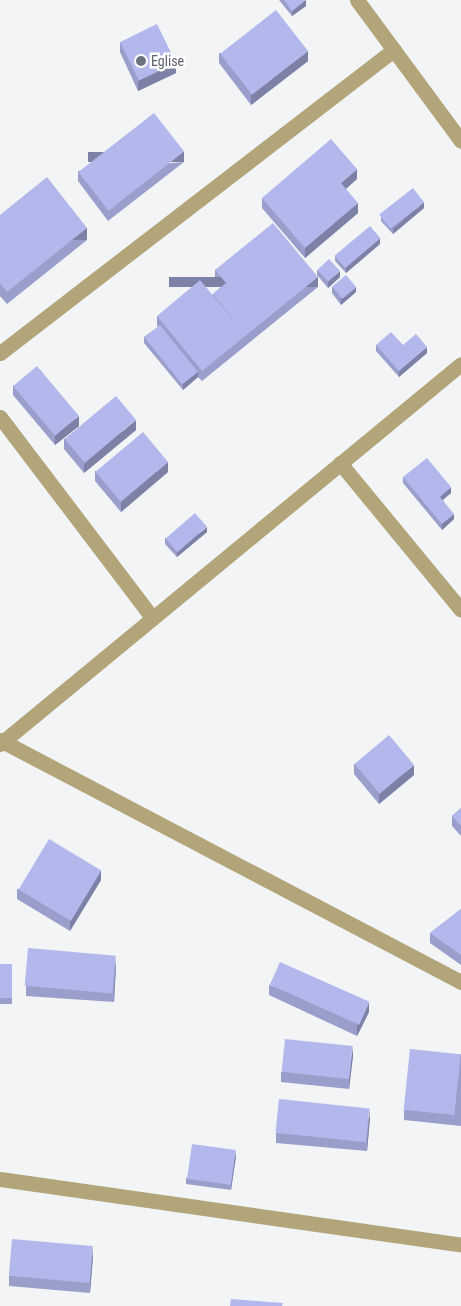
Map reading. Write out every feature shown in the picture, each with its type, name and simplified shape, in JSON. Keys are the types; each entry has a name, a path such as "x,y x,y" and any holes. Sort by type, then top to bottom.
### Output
{"street":[{"path":"356,0 461,141"},
{"path":"0,353 394,50"},
{"path":"461,364 0,742 461,982"},
{"path":"0,417 152,617"},
{"path":"340,463 461,610"},
{"path":"0,1179 461,1245"}],"building":[{"path":"284,0 306,0 292,11"},
{"path":"276,10 308,51 252,95 220,54"},
{"path":"157,24 176,63 139,81 120,42"},
{"path":"154,113 184,152 109,211 78,172"},
{"path":"331,139 357,169 341,183 358,203 305,248 262,198"},
{"path":"47,177 87,228 7,292 0,283 0,215"},
{"path":"413,188 424,202 390,229 379,214"},
{"path":"273,223 318,277 202,371 157,316 200,280 241,329 213,294 226,283 215,270"},
{"path":"370,226 380,238 345,268 335,256"},
{"path":"329,259 340,271 328,282 317,270"},
{"path":"346,275 356,287 342,299 332,287"},
{"path":"160,325 198,372 182,384 144,338"},
{"path":"391,332 403,345 416,334 427,347 399,371 376,345"},
{"path":"37,366 79,416 55,436 13,386"},
{"path":"116,396 136,420 85,463 65,439"},
{"path":"143,432 168,462 121,502 96,472"},
{"path":"427,458 451,487 440,497 454,514 442,524 403,477"},
{"path":"195,513 207,527 177,552 166,539"},
{"path":"389,735 414,765 380,794 355,764"},
{"path":"461,808 461,826 452,816"},
{"path":"49,839 101,870 71,921 19,890"},
{"path":"461,909 461,955 430,933"},
{"path":"28,948 116,956 112,994 25,986"},
{"path":"280,962 370,1002 359,1025 270,985"},
{"path":"0,964 12,964 12,998 0,998"},
{"path":"285,1039 353,1046 349,1079 282,1072"},
{"path":"410,1049 461,1054 454,1115 404,1110"},
{"path":"279,1099 370,1109 366,1142 275,1133"},
{"path":"192,1144 236,1150 231,1185 187,1179"},
{"path":"12,1239 93,1246 89,1283 9,1276"},
{"path":"231,1299 283,1303 282,1306 230,1306"}],"place":[{"name":"Eglise","path":"141,61"}]}
